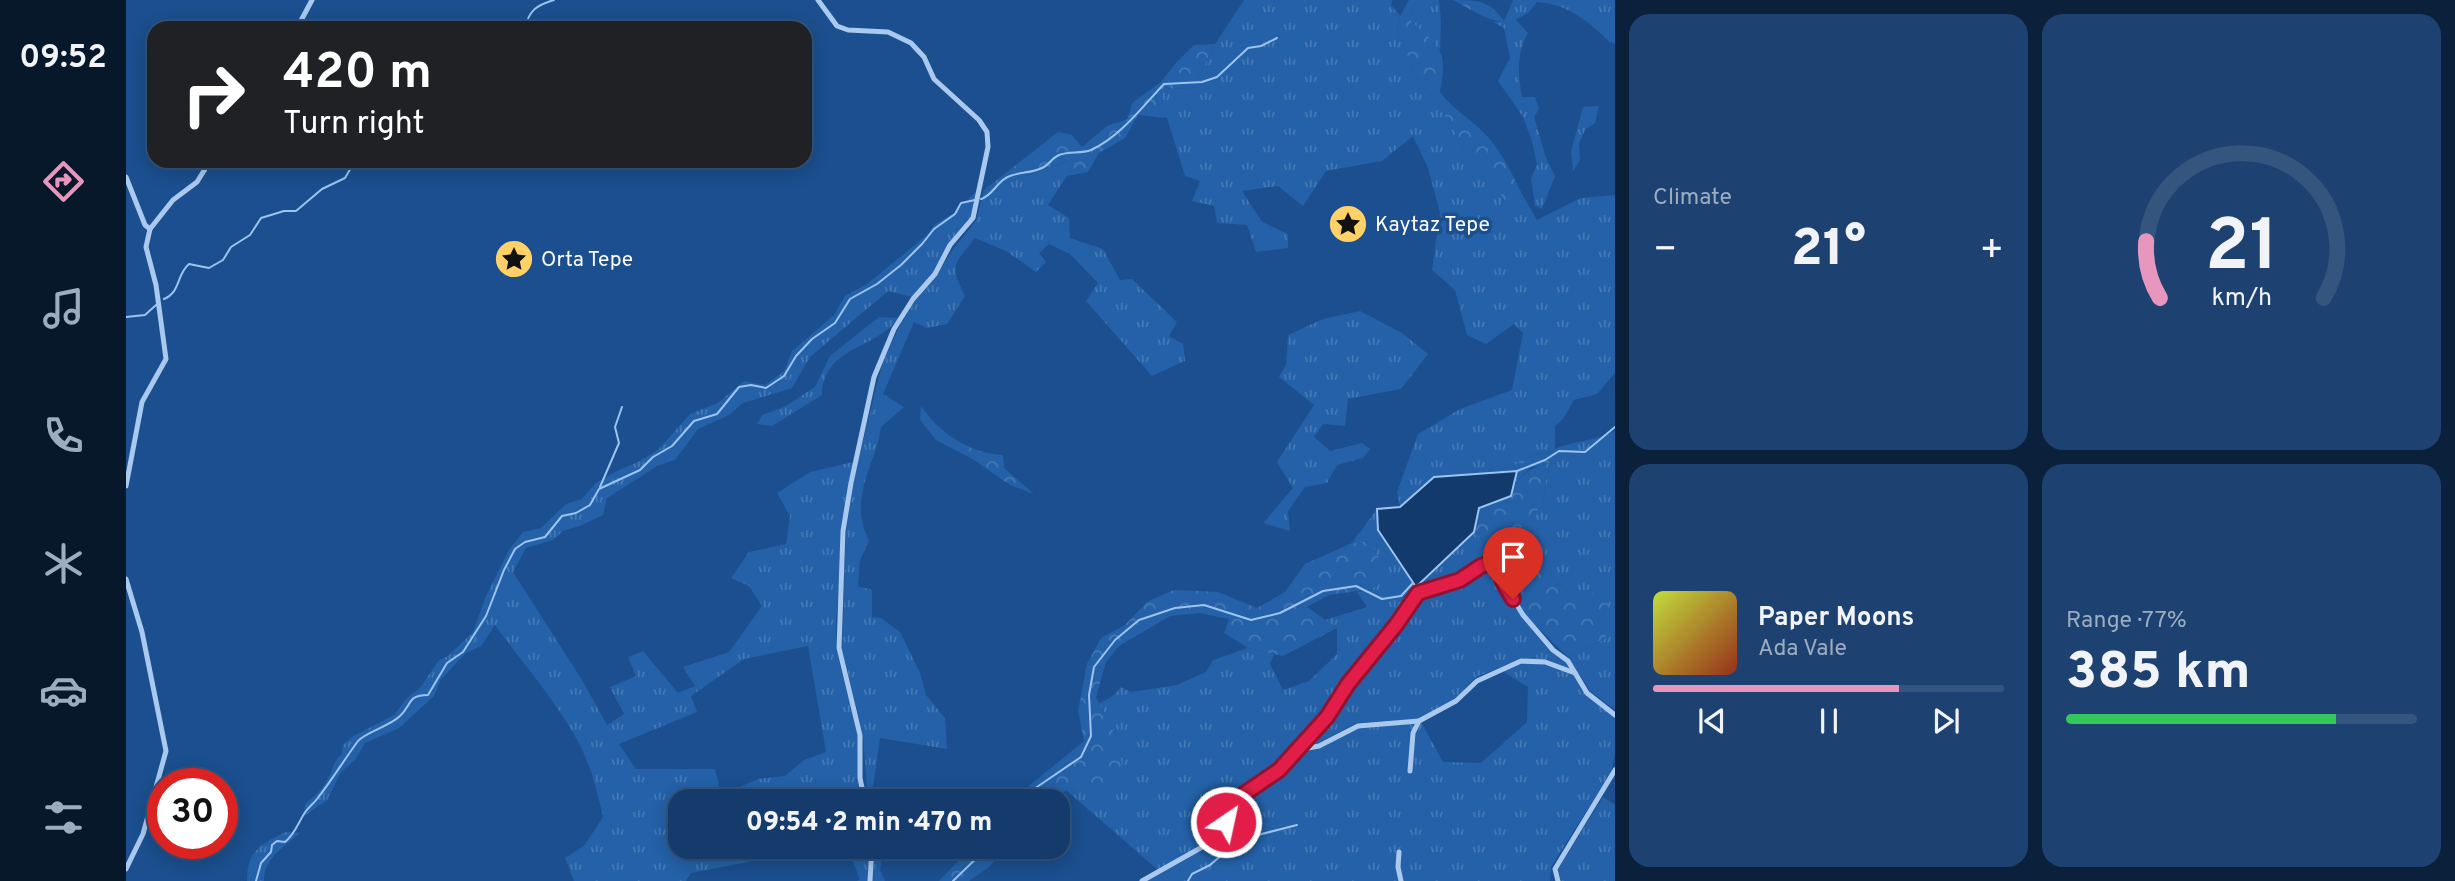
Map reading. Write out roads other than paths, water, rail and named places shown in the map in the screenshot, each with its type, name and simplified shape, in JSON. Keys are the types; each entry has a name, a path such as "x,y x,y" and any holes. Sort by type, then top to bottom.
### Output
{"street":[{"path":"301,21 312,0"},
{"path":"818,0 837,26 848,30 888,32 911,43 924,57 934,79 979,120 987,132 988,148 973,218 950,245 935,274 913,299 894,329 874,377 851,483 843,531 839,648 860,735 862,789"},
{"path":"126,486 142,402 166,359 156,285 146,247 150,229 173,200 197,182 206,168"},
{"path":"126,177 145,225 150,229"},
{"path":"1515,538 1507,557 1503,582 1523,615 1553,650 1568,661 1587,693 1615,715"},
{"path":"1142,881 1204,846 1226,822 1244,794 1279,770 1327,717 1348,684 1418,593 1460,580 1481,566 1507,557"},
{"path":"126,579 166,751 143,834 126,869"},
{"path":"126,603 136,614"},
{"path":"1298,750 1319,746 1358,726 1419,721 1456,701 1477,681 1521,661 1545,662 1575,673"},
{"path":"1410,771 1413,733 1419,721"},
{"path":"1558,881 1555,869 1614,771 1615,763"},
{"path":"1399,852 1401,881"},
{"path":"870,881 871,859"}],"waterway":[{"path":"528,21 535,9 554,0"},
{"path":"981,199 1006,178 1042,168 1059,155 1091,150 1102,144 1130,120 1164,84 1202,82 1217,77 1248,48 1261,46 1277,38"},
{"path":"164,299 176,288 189,264 209,268 223,260 231,247 250,235 261,218 284,211 296,211 322,189 345,178 351,168"},
{"path":"256,881 261,863 271,852 272,845 277,841 285,842 292,835 306,811 358,741 396,720 416,697 428,695 447,663 463,652 486,616 515,549 525,542 545,537 562,516 576,513 590,505 599,489 640,470 653,457 672,446 694,421 717,414 739,387 751,385 766,388 784,376 796,356 812,339 835,323 850,299 877,284 901,265 934,229 955,214 961,203 975,200"},
{"path":"126,317 145,315 156,305"},
{"path":"600,487 619,443 615,427 622,407"},
{"path":"1517,471 1545,460 1559,451 1585,452 1615,427"},
{"path":"1034,789 1081,757 1091,736 1089,695 1094,667 1115,640 1139,620 1175,608 1204,605 1251,620 1280,613 1323,591 1356,586 1382,599 1401,596 1413,583"},
{"path":"1188,881 1192,874 1250,837 1297,825"},
{"path":"953,881 976,859"}],"place":[{"name":"Kaytaz Tepe","path":"1348,224"},
{"name":"Orta Tepe","path":"514,259"}]}
